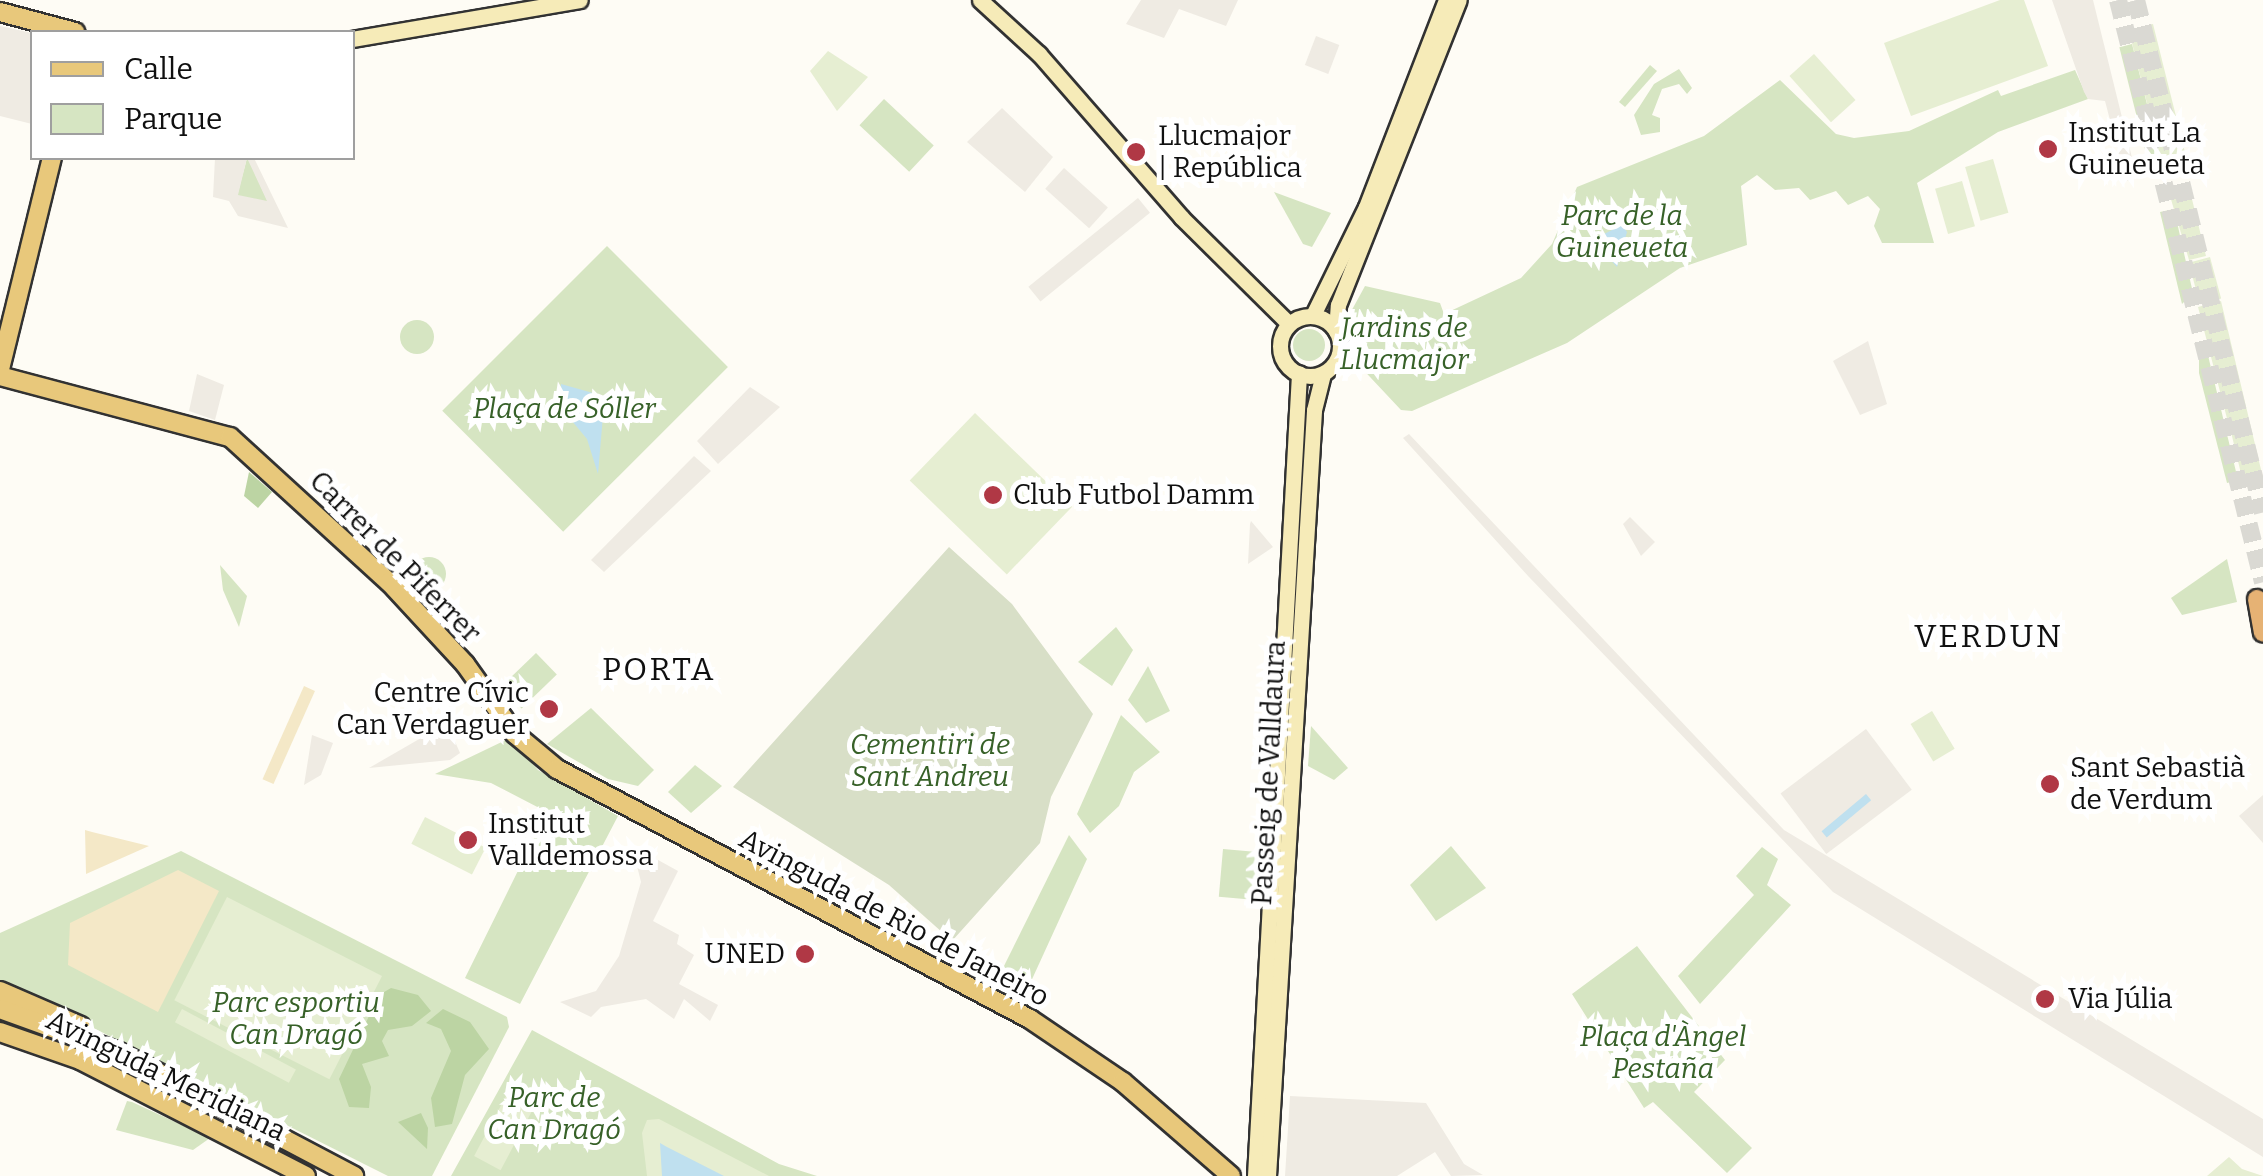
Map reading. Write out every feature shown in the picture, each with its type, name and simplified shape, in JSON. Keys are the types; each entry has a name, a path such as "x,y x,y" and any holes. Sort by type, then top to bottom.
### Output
{"highway":[{"path":"2257,600 2263,632"}],"main road":[{"path":"355,38 580,0"},
{"path":"980,0 1289,324"},
{"path":"1289,324 1280,348 1299,373 1324,374 1339,354 1338,305 1412,108 1446,0"},
{"path":"1289,324 1313,316 1332,287 1459,0"},
{"path":"0,12 68,30"},
{"path":"0,373 51,162"},
{"path":"1313,316 1336,331"},
{"name":"Carrer de Piferrer","path":"0,373 222,433 388,582 465,664 515,734"},
{"name":"Passeig de Valldaura","path":"1256,1176 1299,373"},
{"name":"Passeig de Valldaura","path":"1268,1176 1314,404 1324,374"},
{"name":"Avinguda de Rio de Janeiro","path":"515,734 609,799 1030,1019 1123,1082 1231,1176"},
{"name":"Avinguda Meridiana","path":"0,990 50,1009 119,1052 354,1176"},
{"name":"Avinguda Meridiana","path":"0,1009 119,1052"},
{"name":"Avinguda Meridiana","path":"0,1032 80,1060 306,1176"}],"green space":[{"path":"2000,0 2024,0 2048,66 1911,116 1884,43"},
{"path":"2153,24 2189,167 2164,173 2129,30"},
{"path":"2132,44 2161,160 2148,164 2119,47"},
{"path":"828,51 868,77 837,111 810,71"},
{"path":"1814,54 1855,100 1831,122 1789,76"},
{"path":"1650,65 1657,71 1625,107 1619,102"},
{"path":"1679,69 1692,88 1687,94 1679,84 1662,89 1652,115 1660,118 1660,132 1641,135 1634,115 1654,84"},
{"name":"Parc de la Guineueta","path":"2075,70 2088,99 1998,132 1917,183 1934,243 1882,243 1874,226 1880,209 1868,196 1848,205 1836,191 1810,200 1799,188 1775,190 1757,175 1741,186 1747,245 1680,268 1567,343 1412,411 1401,410 1355,361 1358,333 1348,317 1365,286 1440,303 1444,314 1521,278 1552,244 1577,187 1704,136 1780,80 1836,134 1854,138 1909,131 1998,90 2001,96"},
{"path":"884,99 934,145 909,172 859,125"},
{"path":"1993,159 2008,213 1981,221 1965,167"},
{"path":"246,160 249,160 268,202 237,196"},
{"path":"1962,181 1975,226 1948,234 1935,189"},
{"path":"2190,191 2206,256 2189,260 2170,196"},
{"path":"1274,192 1331,213 1312,247 1303,244"},
{"path":"2174,209 2193,293 2182,304 2160,212"},
{"name":"Plaça de Sóller","path":"607,246 728,367 563,532 442,411"},
{"path":"2210,257 2221,299 2200,304 2189,263"},
{"path":"2221,301 2263,478 2243,482 2231,432 2244,428 2230,430 2198,307"},
{"path":"417,320 429,325 434,337 429,349 417,354 405,349 400,337 405,325"},
{"path":"1309,329 1321,333 1325,345 1321,357 1309,361 1297,357 1293,345 1297,333"},
{"path":"2205,343 2238,480 2227,483 2199,373 2199,345"},
{"name":"Club Futbol Damm","path":"975,413 1072,507 1007,574 910,481"},
{"path":"249,472 272,492 258,508 244,496"},
{"name":"Cementiri de Sant Andreu","path":"949,547 1012,604 1093,714 1051,797 1040,843 952,941 889,885 733,787"},
{"path":"429,557 441,562 446,574 441,586 429,591 417,586 412,574 417,562"},
{"path":"2227,559 2237,602 2182,615 2171,598"},
{"path":"220,565 247,596 239,627 223,590"},
{"path":"1116,627 1133,650 1112,686 1078,662"},
{"path":"536,653 557,675 522,709 501,687"},
{"path":"1148,666 1170,711 1146,723 1128,700"},
{"path":"591,708 654,770 638,786 608,779 547,744"},
{"path":"1932,711 1955,749 1933,762 1911,724"},
{"path":"1121,715 1160,752 1134,772 1119,806 1090,833 1077,814"},
{"path":"1311,726 1348,768 1334,780 1308,766"},
{"path":"510,738 538,770 618,816 520,1004 465,978 547,812 491,783 435,774"},
{"path":"695,765 722,786 691,813 668,792"},
{"path":"425,817 486,848 472,875 411,844"},
{"path":"1069,835 1087,859 1028,988 1001,972"},
{"path":"1451,846 1486,888 1436,921 1410,885"},
{"path":"1762,847 1778,859 1767,885 1791,905 1700,1004 1678,976 1754,895 1736,876"},
{"path":"1223,849 1260,852 1256,900 1219,897"},
{"name":"Parc de Can Dragó","path":"181,851 507,1017 509,1027 432,1176 388,1176 0,981 0,933"},
{"name":"Parc esportiu Can Dragó","path":"227,897 382,976 329,1079 174,1000"},
{"name":"Plaça d'Àngel Pestaña","path":"1637,946 1725,1060 1694,1092 1752,1148 1727,1173 1653,1102 1644,1108 1572,994"},
{"path":"391,988 418,995 431,1011 412,1026 388,1030 382,1041 389,1056 362,1064 371,1087 369,1108 349,1107 339,1079 379,995"},
{"path":"182,1009 296,1070 289,1083 175,1022"},
{"path":"443,1009 470,1022 489,1049 465,1075 452,1124 435,1127 431,1098 451,1051 441,1029 426,1023"},
{"name":"Parc de Can Dragó","path":"532,1030 779,1164 817,1176 451,1176"},
{"path":"514,1081 540,1095 501,1170 474,1156"},
{"path":"127,1101 210,1138 193,1150 116,1130"},
{"path":"421,1113 428,1128 427,1149 398,1122"},
{"path":"659,1119 769,1176 647,1176 642,1133 647,1120"},
{"path":"2229,1157 2242,1169 2263,1176 2207,1176"}],"sand":[{"path":"304,686 315,691 273,784 263,779"},
{"path":"85,830 92,832 149,846 86,874"},
{"path":"178,870 219,891 158,1012 68,965 70,923"}],"shaded area":[{"path":"1141,0 1238,0 1226,26 1179,9 1164,38 1126,24"},
{"path":"2052,0 2093,0 2137,178 2126,181 2105,101 2088,99 2084,92"},
{"path":"0,26 30,33 30,124 0,116"},
{"path":"1316,36 1339,45 1328,74 1305,65"},
{"path":"1002,108 1053,157 1025,192 967,142"},
{"path":"215,160 247,160 238,195 267,201 248,160 255,160 288,228 238,216 229,201 213,197"},
{"path":"1064,168 1108,207 1089,228 1045,189"},
{"path":"1138,198 1150,213 1040,301 1028,287"},
{"path":"1868,341 1887,404 1860,415 1833,361"},
{"path":"197,374 224,385 215,420 189,411"},
{"path":"750,387 780,407 718,464 697,441"},
{"path":"1409,434 1784,830 2263,1119 2263,1157 1833,892 1529,577 1403,438"},
{"path":"694,456 711,471 604,572 591,560"},
{"path":"1630,517 1655,542 1641,556 1623,524"},
{"path":"1251,521 1273,547 1248,564 1250,524"},
{"path":"447,723 460,753 450,760 369,768"},
{"path":"1866,729 1912,790 1826,854 1781,793"},
{"path":"312,735 333,743 321,775 304,785"},
{"path":"2263,795 2263,843 2239,816"},
{"path":"640,850 678,871 653,921 679,935 677,944 694,955 679,984 718,1005 710,1021 684,999 674,1019 646,999 601,1007 591,1017 560,1002 596,991 619,956 641,882 635,858"},
{"path":"1290,1096 1426,1103 1464,1164 1483,1175 1451,1176 1435,1152 1397,1176 1285,1176"}],"water":[{"path":"1622,225 1627,232 1617,267 1592,240"},
{"path":"561,384 593,393 604,404 598,474 587,439 562,409"},
{"path":"1866,794 1871,800 1827,837 1822,831"},
{"path":"660,1143 667,1147 724,1176 662,1176"}],"tunnel":[{"path":"2118,0 2263,582"},
{"path":"2136,0 2263,513"}],"place":[{"name":"Institut La Guineueta","path":"2048,149"},
{"name":"Llucmajor | República","path":"1136,152"},
{"name":"Club Futbol Damm","path":"993,495"},
{"name":"Centre Cívic Can Verdaguer","path":"549,709"},
{"name":"Sant Sebastià de Verdum","path":"2050,784"},
{"name":"Institut Valldemossa","path":"468,840"},
{"name":"UNED","path":"805,954"},
{"name":"Via Júlia","path":"2045,999"}],"district":[{"name":"VERDUN","path":"1989,636"},
{"name":"PORTA","path":"659,669"}],"park label":[{"name":"Jardins de Llucmajor","path":"1404,344"}]}
